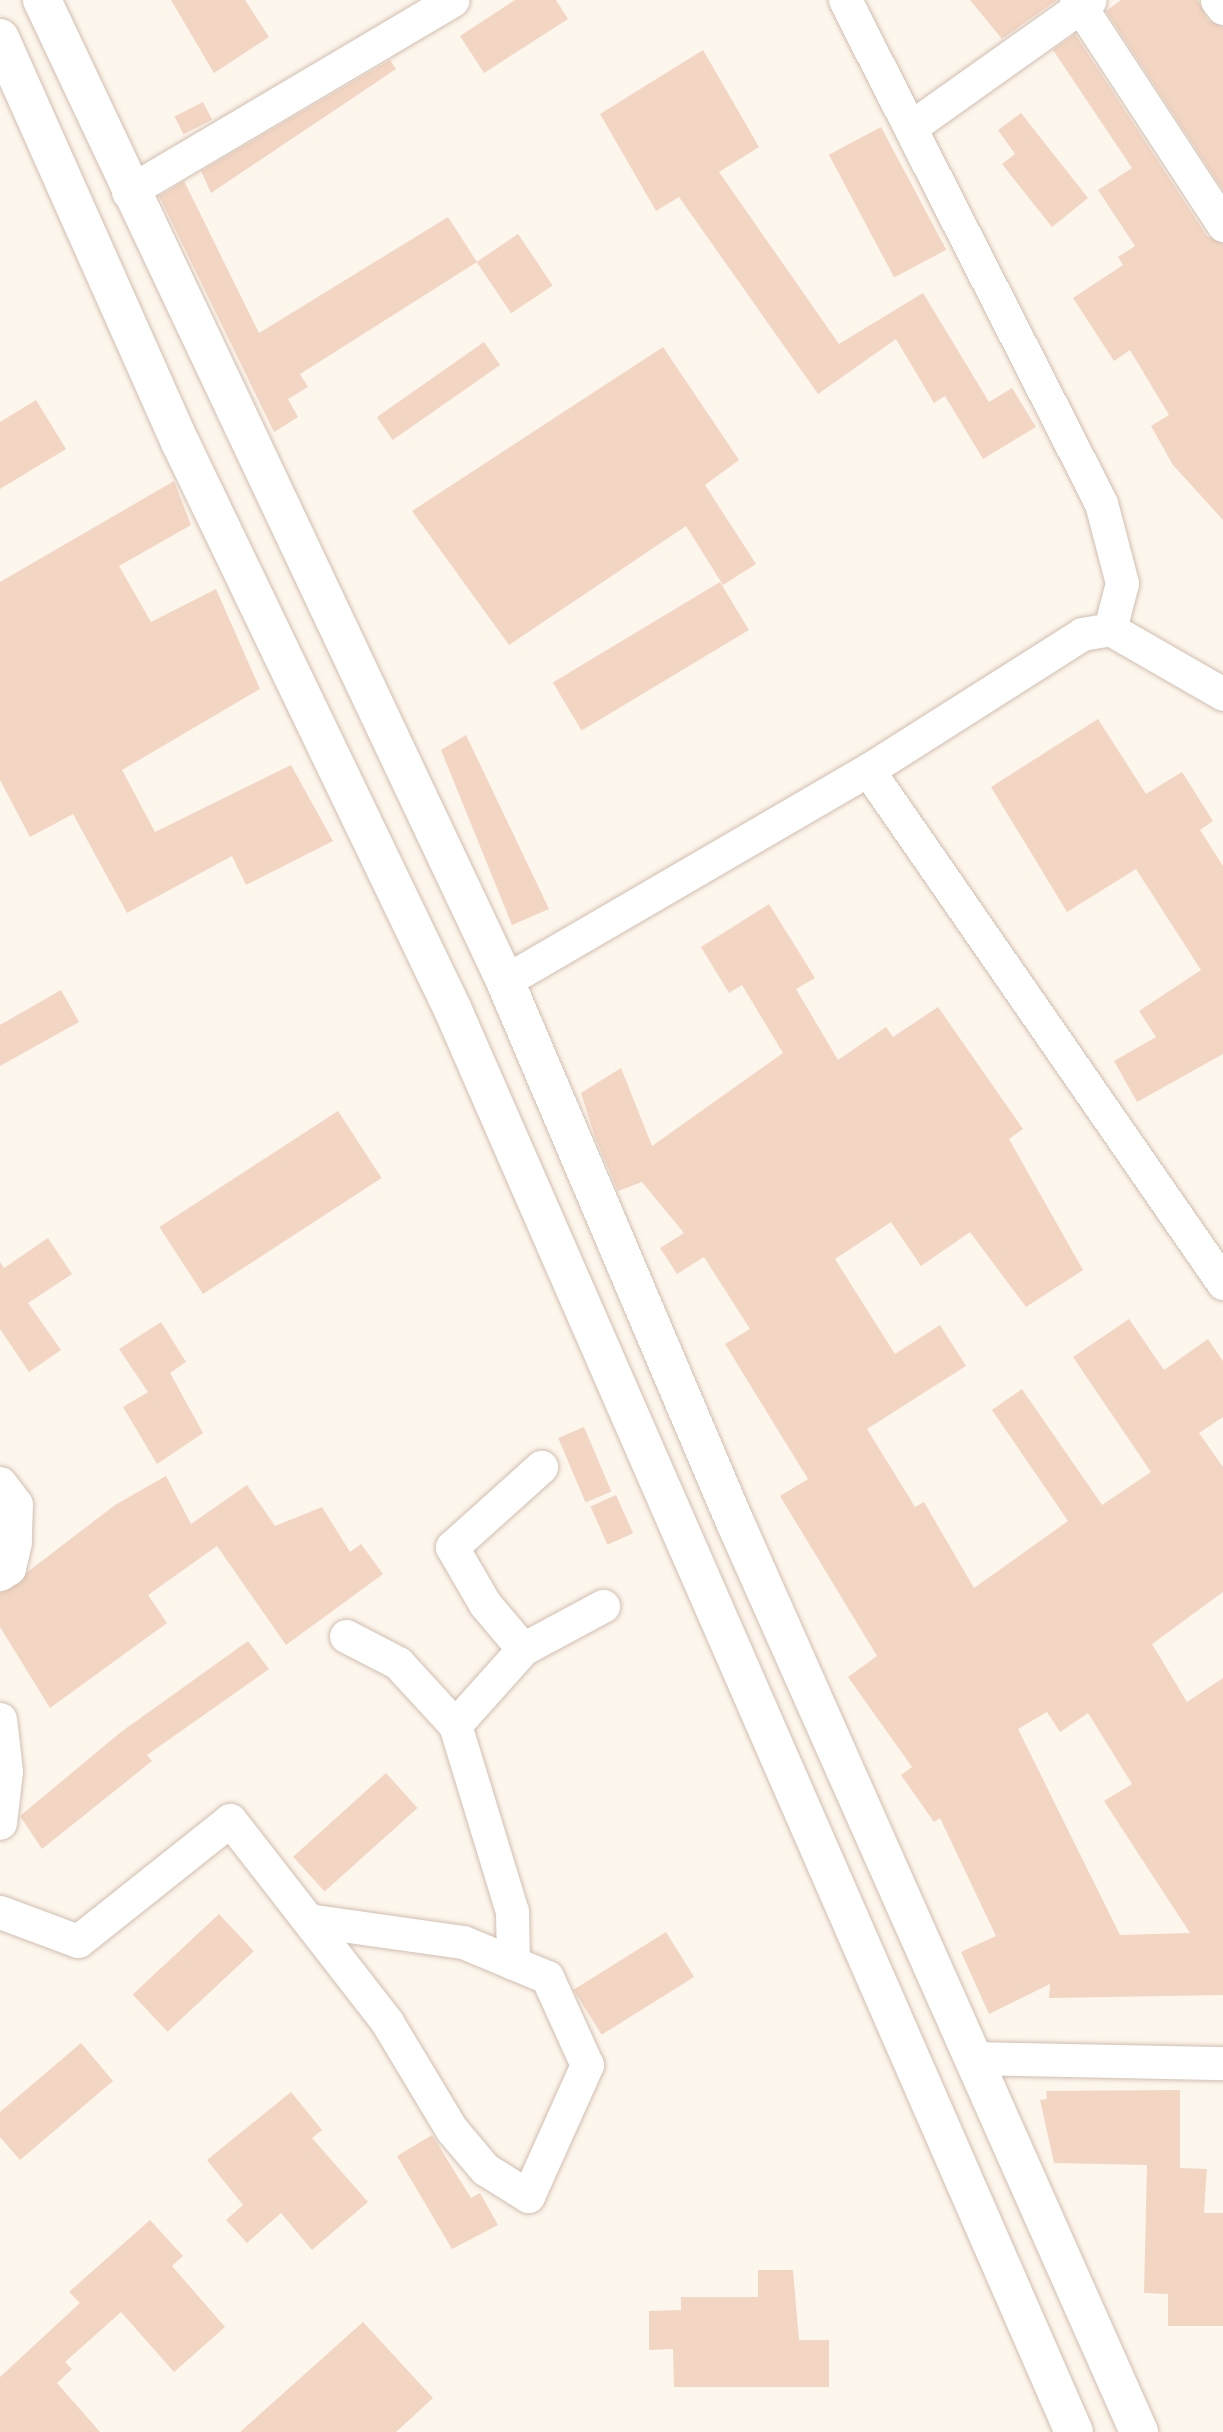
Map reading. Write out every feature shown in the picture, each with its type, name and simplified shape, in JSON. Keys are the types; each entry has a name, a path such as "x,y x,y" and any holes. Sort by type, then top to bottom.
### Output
{"main road":[{"path":"41,0 128,192 505,981 735,1522 1139,2432"},
{"path":"0,38 181,444 453,1010 1074,2432"}],"street":[{"path":"128,192 453,0"},
{"path":"845,0 1101,503 1122,583 1110,629"},
{"path":"1217,0 1223,8"},
{"path":"911,127 1083,2 1223,225"},
{"path":"505,981 869,770 1056,645 1110,629 1223,694"},
{"path":"869,770 1223,1283"},
{"path":"523,1649 485,1604 452,1547 541,1467"},
{"path":"0,1483 16,1504 15,1542 9,1568 0,1574"},
{"path":"455,1724 523,1649 603,1606"},
{"path":"345,1636 398,1663 455,1724 512,1912 513,1963"},
{"path":"0,1719 6,1771 0,1823"},
{"path":"0,1912 78,1941 230,1820 313,1921 387,2022 452,2130 485,2169 528,2196 587,2065 547,1977 463,1942 313,1921"},
{"path":"974,2058 1223,2063"}],"building":[{"path":"171,0 245,0 269,37 214,73"},
{"path":"515,0 556,0 568,19 484,73 460,36"},
{"path":"970,0 1057,0 1002,39"},
{"path":"1121,0 1198,0 1208,20 1223,27 1223,190 1106,11"},
{"path":"1075,34 1207,236 1223,244 1223,520 1173,465 1151,426 1169,415 1130,350 1114,361 1073,298 1123,265 1118,257 1135,246 1098,190 1132,168 1053,50"},
{"path":"703,50 759,147 719,172 839,344 923,293 989,402 1012,388 1036,427 983,459 945,396 934,403 896,339 818,394 679,197 656,211 600,114"},
{"path":"390,60 396,69 211,193 201,171"},
{"path":"203,102 212,120 184,134 174,117"},
{"path":"1021,113 1088,198 1052,227 1002,164 1015,154 998,130"},
{"path":"881,127 946,250 894,277 829,155"},
{"path":"184,181 259,333 448,217 477,262 300,374 308,387 288,399 298,417 274,432 159,196"},
{"path":"518,234 553,285 511,313 477,262"},
{"path":"484,342 500,365 393,440 377,417"},
{"path":"663,347 739,460 705,485 756,564 723,585 686,526 509,645 412,511"},
{"path":"36,400 66,449 0,489 0,422"},
{"path":"174,481 191,525 119,566 151,622 216,589 260,689 122,770 155,832 291,765 333,841 246,885 232,856 127,913 73,814 30,837 0,780 0,582"},
{"path":"720,582 749,630 582,730 553,682"},
{"path":"1098,719 1146,794 1182,772 1213,821 1200,830 1223,866 1223,1054 1137,1102 1114,1061 1156,1037 1139,1011 1201,970 1136,869 1067,912 991,787"},
{"path":"466,735 549,909 512,925 441,750"},
{"path":"769,904 815,978 796,989 838,1060 886,1027 893,1037 938,1007 1023,1129 1009,1139 1083,1270 1026,1307 970,1232 921,1266 891,1222 835,1259 895,1354 940,1325 966,1366 867,1429 915,1507 924,1502 974,1588 1068,1521 992,1410 1022,1389 1102,1505 1151,1472 1073,1357 1129,1319 1164,1370 1208,1339 1223,1361 1223,1417 1199,1433 1223,1467 1223,1592 1152,1644 1187,1702 1223,1678 1223,1995 1049,1998 1050,1984 989,2014 961,1952 996,1936 940,1818 934,1822 901,1775 912,1767 848,1677 877,1656 780,1496 808,1479 725,1344 750,1329 704,1257 677,1274 660,1248 684,1233 642,1182 618,1191 595,1137 581,1093 621,1068 652,1146 783,1053 742,985 729,993 701,947","holes":["1047,1712 1060,1732 1088,1713 1132,1784 1104,1801 1190,1933 1120,1935 1018,1729"]},
{"path":"61,990 79,1022 0,1066 0,1025"},
{"path":"338,1111 382,1178 203,1294 159,1227"},
{"path":"48,1238 72,1274 28,1303 61,1350 29,1372 0,1329 0,1262 4,1268"},
{"path":"161,1322 186,1362 170,1373 203,1433 157,1464 123,1407 148,1392 119,1349"},
{"path":"584,1427 611,1491 586,1502 558,1438"},
{"path":"166,1476 191,1524 247,1485 275,1526 322,1507 350,1552 361,1544 383,1574 286,1645 217,1546 148,1595 167,1623 50,1708 0,1627 0,1593 115,1505"},
{"path":"616,1495 633,1533 608,1545 590,1506"},
{"path":"248,1641 269,1669 147,1755 152,1761 42,1849 20,1816 121,1732"},
{"path":"386,1773 417,1808 325,1892 293,1857"},
{"path":"219,1914 254,1951 167,2032 133,1994"},
{"path":"666,1932 694,1977 602,2035 574,1990"},
{"path":"81,2043 113,2081 20,2160 0,2137 0,2112"},
{"path":"1180,2090 1180,2168 1207,2169 1204,2213 1223,2213 1223,2326 1168,2326 1168,2294 1144,2293 1147,2165 1054,2163 1040,2100 1047,2099 1046,2091"},
{"path":"291,2092 322,2130 312,2138 368,2202 312,2250 281,2213 247,2243 226,2220 243,2205 207,2160"},
{"path":"432,2135 471,2198 480,2193 498,2225 452,2249 397,2156"},
{"path":"150,2220 183,2256 172,2266 225,2327 174,2372 121,2312 65,2362 72,2369 57,2383 100,2432 0,2432 0,2377 80,2303 69,2292"},
{"path":"758,2270 793,2270 799,2340 829,2340 829,2387 674,2387 673,2349 649,2350 649,2311 681,2310 681,2297 758,2297"},
{"path":"363,2322 433,2398 396,2432 240,2432"}]}
